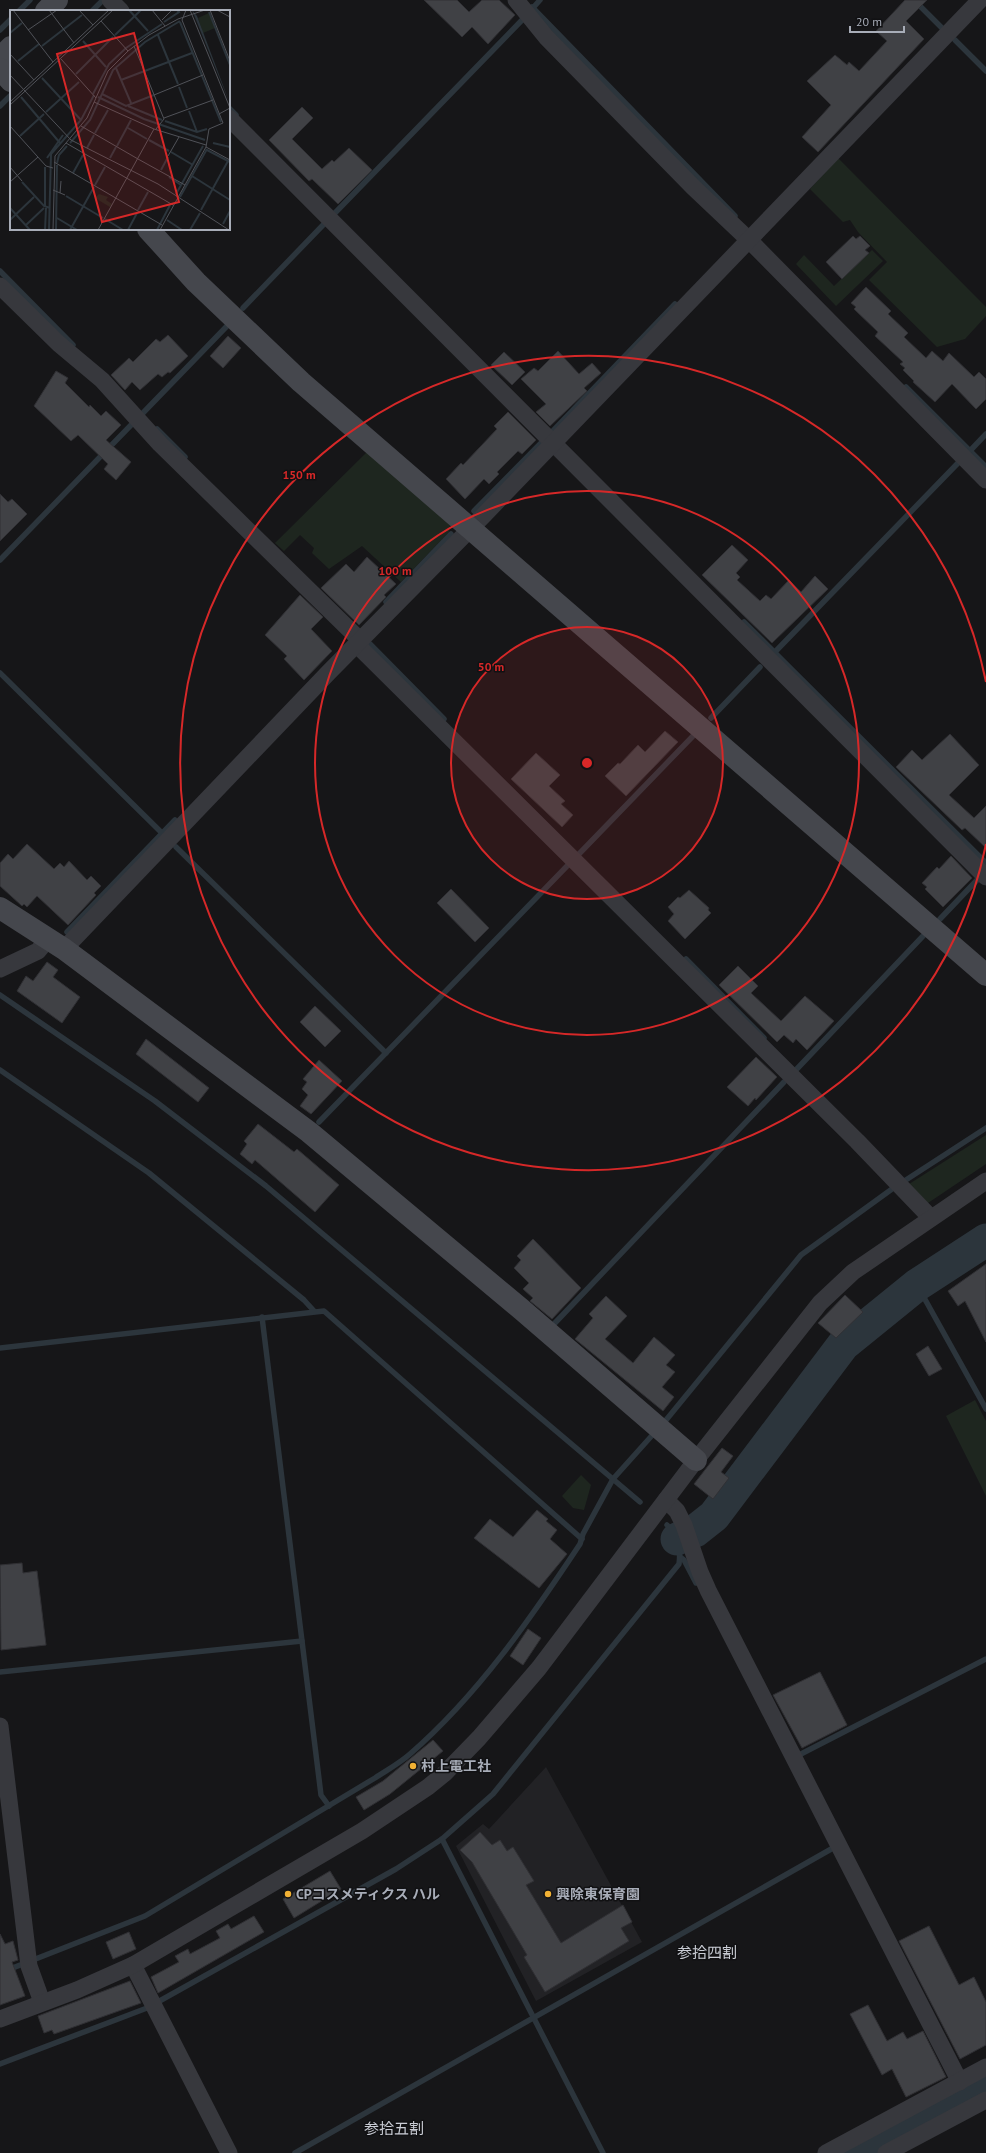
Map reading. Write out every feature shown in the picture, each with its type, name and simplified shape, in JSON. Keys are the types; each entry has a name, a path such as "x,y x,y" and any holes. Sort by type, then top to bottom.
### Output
{"street":[{"path":"47,10 56,0"},
{"path":"110,0 120,10"},
{"path":"516,0 546,38 694,187 749,240 986,480"},
{"path":"0,969 56,944 359,643 980,0"},
{"path":"0,58 10,47"},
{"path":"0,69 10,80"},
{"path":"230,119 986,877"},
{"path":"149,230 196,282 301,382 986,975"},
{"path":"0,286 59,344 102,380 135,414 142,425 208,492 851,1135 931,1218"},
{"path":"0,908 56,944 309,1132 509,1299 696,1460"},
{"path":"0,2019 77,1990 133,1965 362,1831 428,1787 444,1774 479,1738 539,1668 696,1460 820,1303 854,1272 986,1181"},
{"path":"666,1500 677,1511 684,1525 690,1545 708,1590 960,2082"},
{"path":"0,1726 29,1961 42,2002"},
{"path":"133,1965 228,2153"},
{"path":"826,2153 986,2067"},
{"path":"886,2153 986,2100"}],"shaded area":[{"path":"838,158 986,307 986,316 965,339 937,347 869,280 887,262 858,232 850,220 843,222 810,189"},
{"path":"872,250 883,261 836,306 796,264 804,255 834,286"},
{"path":"367,452 450,525 449,532 401,582 362,546 329,569 312,553 314,548 300,535 284,551 275,543"},
{"path":"986,1135 986,1164 925,1205 906,1186"},
{"path":"975,1400 986,1421 986,1496 946,1416"},
{"path":"581,1475 591,1485 584,1510 573,1508 562,1496"},
{"name":"興除東保育園","path":"546,1767 642,1942 536,2001 456,1846 483,1824 489,1829"}],"building":[{"path":"424,0 457,0 469,12 482,0 499,0 515,15 488,44 472,27 462,37"},
{"path":"905,0 927,0 906,21 924,39 818,152 802,137 831,105 807,81 835,55 847,65 849,62 859,71 887,41 876,31"},
{"path":"302,107 313,118 292,139 322,169 332,160 334,162 349,148 372,170 338,204 312,179 309,181 269,140"},
{"path":"853,236 856,239 860,236 870,246 865,250 869,253 842,279 826,262"},
{"path":"866,287 891,311 888,314 908,333 904,337 926,358 932,351 943,361 949,353 974,377 979,372 986,379 986,399 976,409 952,384 935,402 913,382 914,381 903,370 905,368 900,364 903,362 875,336 878,332 854,309 856,307 851,303"},
{"path":"168,335 188,356 170,373 168,372 162,377 158,374 140,390 132,382 125,390 111,375 129,358 133,362 156,339 160,342"},
{"path":"228,336 241,348 223,368 210,356"},
{"path":"558,351 579,374 592,363 601,373 584,388 587,391 550,426 536,412 546,404 521,379 534,368 538,371"},
{"path":"504,352 525,372 512,385 491,365"},
{"path":"56,371 68,378 65,383 89,407 90,405 101,416 106,411 121,425 106,440 131,462 116,480 104,469 108,464 78,435 71,441 34,406"},
{"path":"508,412 536,440 522,454 518,451 497,472 499,474 489,484 484,479 465,499 446,479 461,463 463,465 497,429 494,426"},
{"path":"0,494 8,502 12,499 27,514 0,541"},
{"path":"732,545 748,560 736,573 740,577 737,580 760,601 766,595 771,599 789,580 801,592 815,576 828,589 772,643 702,575"},
{"path":"367,557 396,584 384,595 386,597 359,625 321,588 346,564 354,572"},
{"path":"300,595 323,617 311,629 332,651 304,680 284,659 287,656 265,635"},
{"path":"665,731 678,742 626,796 605,776 618,763 620,764 638,745 645,752"},
{"path":"950,734 979,765 949,795 974,818 986,806 986,848 965,828 962,830 896,767 912,750 922,760"},
{"path":"536,753 560,775 549,786 565,801 561,804 573,815 562,827 511,779"},
{"path":"27,844 54,869 60,863 64,867 69,861 87,880 91,876 101,886 94,893 96,895 68,925 37,896 27,907 24,904 22,906 0,886 0,863 8,854 13,859"},
{"path":"951,856 972,878 943,907 925,889 927,887 922,883 937,867 939,869"},
{"path":"451,889 489,928 475,942 437,903"},
{"path":"689,890 709,908 708,910 711,913 685,939 668,921 674,914 668,907 678,897 680,898"},
{"path":"47,962 58,970 53,977 80,997 62,1023 17,991 26,976 33,981"},
{"path":"738,966 758,986 751,993 781,1021 805,996 834,1021 807,1050 796,1039 793,1043 784,1035 777,1042 719,985"},
{"path":"315,1006 341,1031 325,1047 300,1022"},
{"path":"146,1039 209,1088 198,1102 136,1054"},
{"path":"756,1057 777,1077 756,1100 755,1098 748,1106 727,1087"},
{"path":"319,1060 342,1081 311,1114 300,1106 308,1095 302,1089 307,1082 303,1079"},
{"path":"258,1124 294,1152 297,1149 339,1185 315,1212 255,1160 252,1164 240,1154 247,1144 244,1141"},
{"path":"533,1239 581,1288 552,1319 530,1301 533,1298 523,1289 529,1283 514,1268 521,1260 517,1256"},
{"path":"986,1264 986,1342 965,1301 958,1306 948,1291"},
{"path":"845,1295 863,1312 836,1338 818,1323"},
{"path":"606,1296 627,1316 605,1339 633,1363 654,1337 675,1355 666,1365 675,1372 662,1387 674,1397 663,1411 575,1339 593,1318 589,1314"},
{"path":"928,1346 942,1369 929,1376 916,1354"},
{"path":"722,1448 733,1456 721,1472 729,1478 713,1499 694,1484"},
{"path":"537,1510 548,1519 546,1521 557,1530 550,1539 567,1554 539,1588 474,1538 490,1519 513,1537"},
{"path":"22,1563 23,1573 37,1571 46,1645 1,1650 0,1565"},
{"path":"528,1629 541,1638 523,1665 510,1656"},
{"path":"820,1672 847,1725 802,1748 773,1695"},
{"name":"村上電工社","path":"433,1740 443,1751 390,1794 364,1810 356,1797 383,1781"},
{"path":"480,1832 492,1845 500,1840 507,1851 513,1847 534,1881 526,1885 561,1943 623,1905 632,1922 621,1928 629,1941 545,1992 524,1957 527,1955 472,1862 460,1850"},
{"path":"330,1871 341,1889 294,1918 283,1899"},
{"path":"254,1916 264,1932 158,1993 151,1977 179,1962 175,1956 188,1949 190,1954 220,1938 216,1931 228,1924 231,1929"},
{"path":"929,1926 959,1985 974,1977 986,2002 986,2045 960,2059 899,1941"},
{"path":"129,1932 136,1949 113,1959 106,1942"},
{"path":"0,1934 5,1944 13,1941 18,1960 12,1962 25,1996 0,2005"},
{"path":"130,1981 141,2003 54,2034 52,2030 44,2033 38,2016"},
{"path":"868,2005 887,2041 903,2032 907,2039 923,2031 946,2077 906,2097 892,2069 882,2075 850,2014"}],"waterway":[{"path":"20,10 30,0"},
{"path":"93,10 103,0"},
{"path":"532,9 540,0"},
{"path":"914,0 944,30"},
{"path":"532,7 735,216"},
{"path":"333,215 524,18"},
{"path":"0,30 10,20"},
{"path":"955,40 986,71"},
{"path":"0,106 10,96"},
{"path":"230,109 236,115"},
{"path":"243,308 324,224"},
{"path":"0,271 73,345"},
{"path":"549,435 675,304"},
{"path":"141,415 227,326"},
{"path":"906,387 986,467"},
{"path":"0,560 133,423"},
{"path":"157,429 185,457"},
{"path":"968,453 986,434"},
{"path":"474,511 542,442"},
{"path":"773,654 958,463"},
{"path":"386,602 451,534"},
{"path":"744,622 986,863"},
{"path":"370,644 444,719"},
{"path":"711,718 760,667"},
{"path":"0,673 164,835"},
{"path":"578,855 693,736"},
{"path":"67,932 175,820"},
{"path":"176,847 386,1053"},
{"path":"319,1122 568,865"},
{"path":"940,919 978,879"},
{"path":"794,1072 923,936"},
{"path":"686,959 764,1038"},
{"path":"0,995 155,1101 266,1186 640,1502"},
{"path":"0,1070 149,1173 304,1300 314,1311"},
{"path":"554,1324 784,1082"},
{"path":"662,1425 801,1255 892,1189 986,1128"},
{"path":"677,1539 695,1531 714,1516 843,1345 917,1285 986,1240"},
{"path":"917,1285 986,1409"},
{"path":"0,1348 324,1311 582,1539"},
{"path":"262,1317 321,1795 329,1806"},
{"path":"0,1973 145,1916 375,1778 406,1757 435,1731 458,1707 502,1655 580,1544 583,1534 613,1479 656,1431"},
{"path":"0,2064 147,2008 396,1869 442,1839 493,1794 679,1564 680,1553 677,1538 667,1525"},
{"path":"680,1557 684,1560 696,1583"},
{"path":"0,1672 302,1641"},
{"path":"799,1755 986,1659"},
{"path":"442,1839 603,2153"},
{"path":"295,2153 833,1848"},
{"path":"859,2153 986,2087"},
{"path":"961,2094 964,2099"}],"place":[{"name":"村上電工社","path":"413,1766"},
{"name":"CPコスメティクス ハル","path":"288,1894"},
{"name":"興除東保育園","path":"548,1894"}],"district":[{"name":"参拾四割","path":"707,1953"},
{"name":"参拾五割","path":"394,2129"}]}
